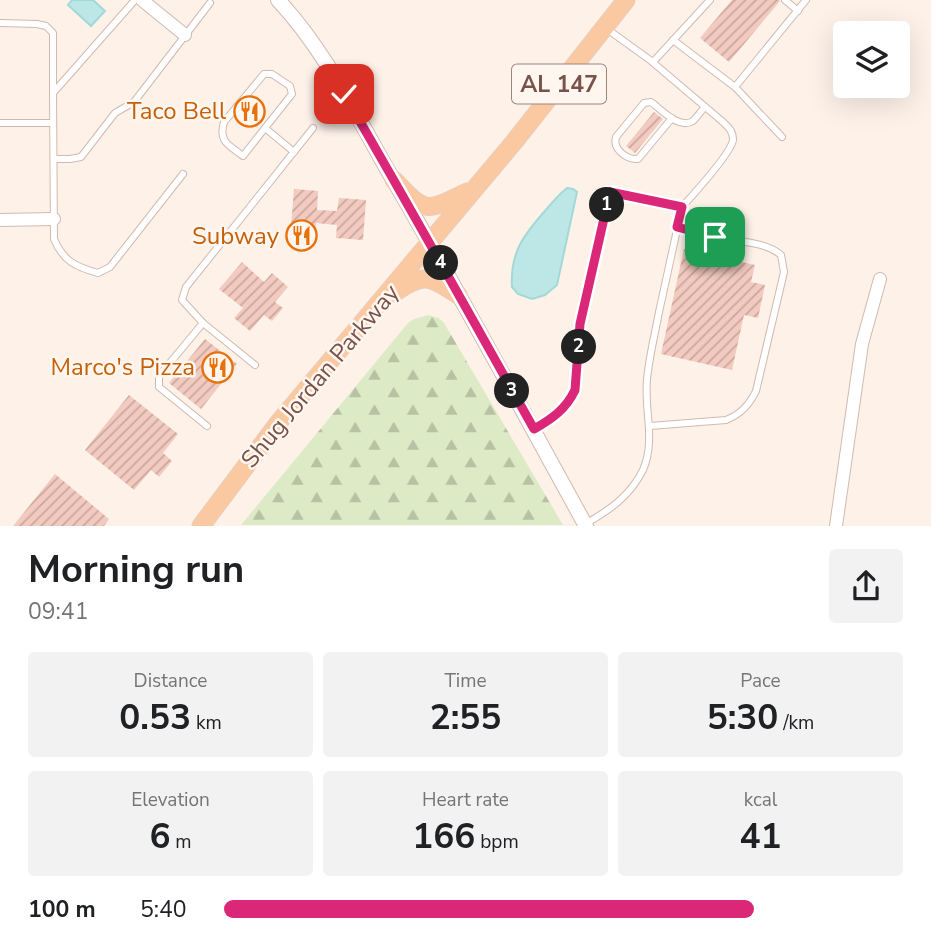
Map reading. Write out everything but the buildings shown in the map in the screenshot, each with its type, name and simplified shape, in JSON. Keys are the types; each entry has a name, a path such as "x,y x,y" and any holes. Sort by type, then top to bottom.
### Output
{"main road":[{"name":"Shug Jordan Parkway","path":"201,526 279,422 514,142 626,0"},
{"path":"394,180 413,200 421,206 429,207 474,189"},
{"path":"379,303 406,285 431,278 457,295"}],"street":[{"path":"142,0 185,35"},
{"path":"278,0 320,52 429,241 586,525"},
{"path":"0,220 54,219"},
{"path":"836,526 862,344 880,279"}],"lane":[{"path":"53,93 135,0"},
{"path":"653,62 710,0"},
{"path":"785,0 798,11"},
{"path":"735,87 806,0"},
{"path":"54,159 81,157 115,113 134,102 210,3"},
{"path":"0,23 37,24 46,26 53,33 54,239 59,251 70,262 99,274 110,267 183,174"},
{"path":"586,525 625,497 644,467 649,452 650,426 646,399 647,380 682,207 721,160 733,138 731,130 705,107 653,62 604,26"},
{"path":"673,40 735,87 782,137"},
{"path":"264,74 272,74 290,86 292,94 265,128 243,156 224,141 221,132 224,122 264,74"},
{"path":"672,118 638,159 630,158 616,148 616,137 643,103 652,102 677,121 687,123 693,121 705,107"},
{"path":"0,123 53,123"},
{"path":"265,128 294,152"},
{"path":"255,365 203,323 183,300 186,287 313,128"},
{"path":"534,429 553,419 571,400 575,390 580,324 610,192 682,207"},
{"path":"650,426 726,420 751,402 756,391 784,272 781,255 776,250 677,227"},
{"path":"203,323 159,376 159,387 208,426"}],"green space":[{"path":"428,315 439,318 444,323 563,525 241,525 408,323"}],"water":[{"path":"72,0 93,0 105,11 91,26 68,5"},
{"path":"567,188 577,192 557,285 545,295 532,299 518,294 512,287 512,275 519,246"}],"place":[{"name":"Taco Bell","path":"249,111"},
{"name":"Subway","path":"302,236"},
{"name":"Marco's Pizza","path":"218,367"}],"route":[{"path":"344,94 534,429 553,419 571,400 575,390 580,324 610,192 682,207 677,227 715,237"}]}
